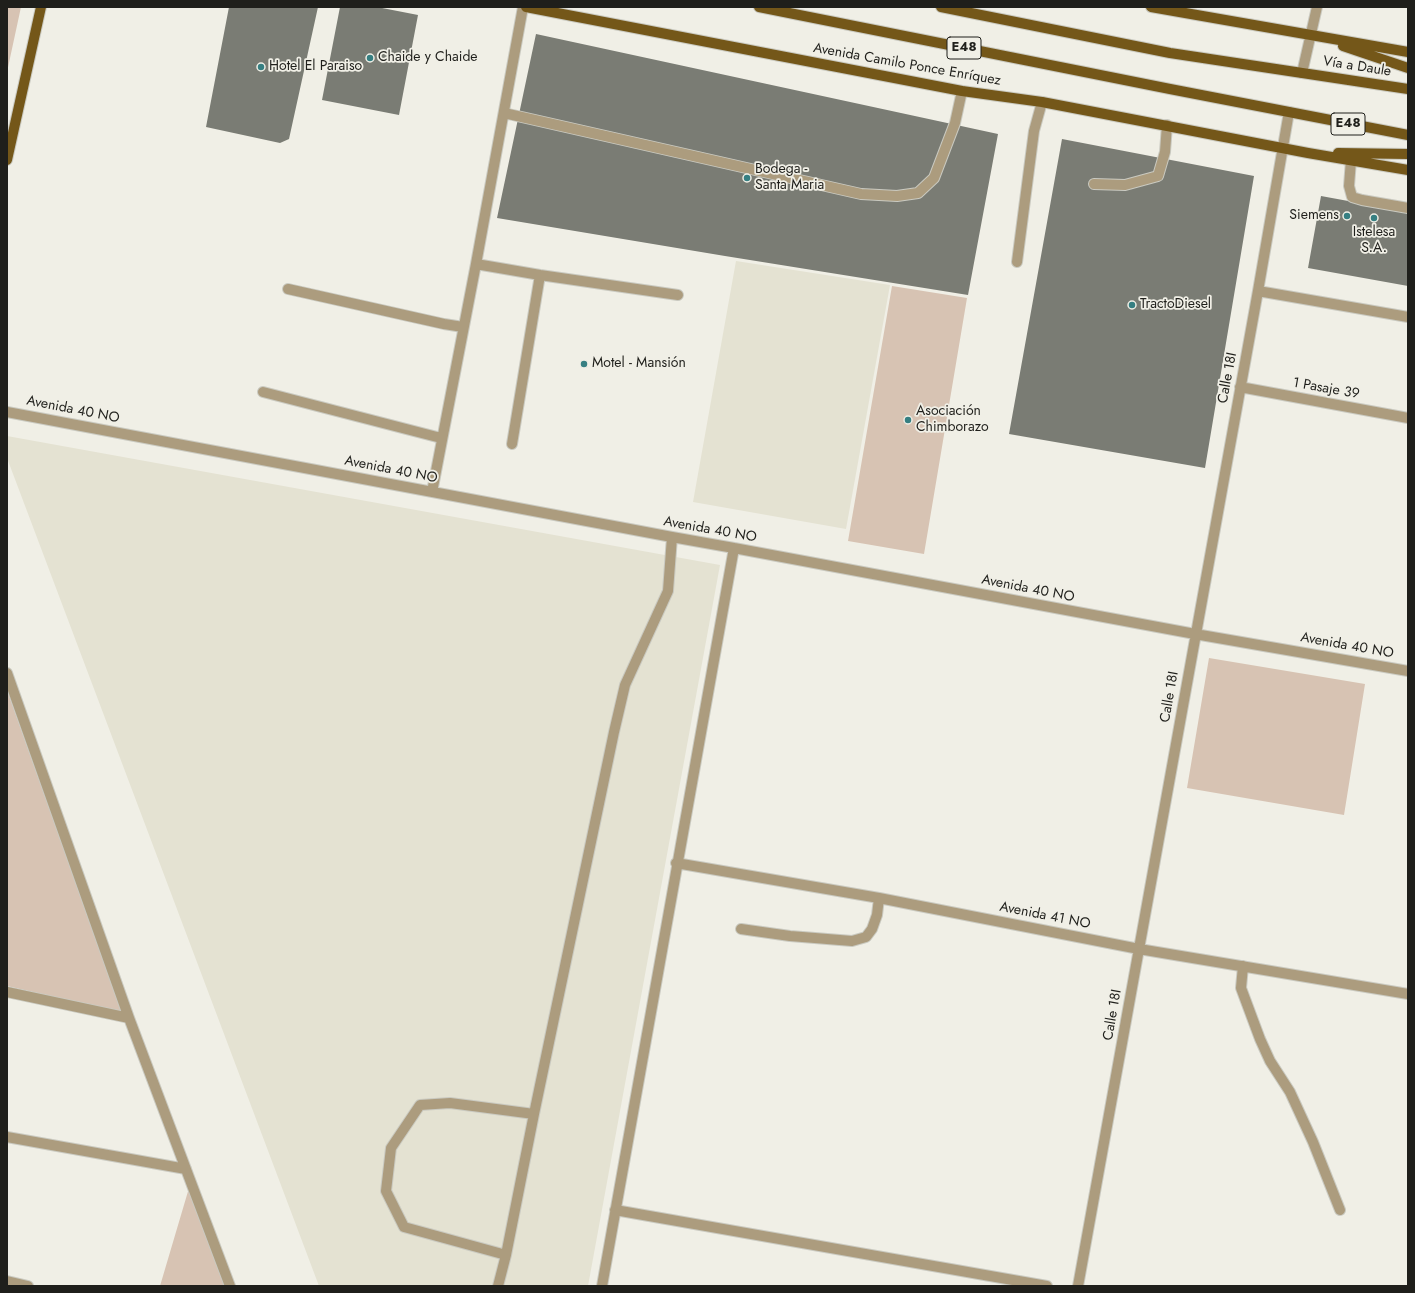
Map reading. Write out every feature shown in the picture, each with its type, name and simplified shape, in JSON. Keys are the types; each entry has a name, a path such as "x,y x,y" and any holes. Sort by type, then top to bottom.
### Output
{"main road":[{"path":"7,160 41,7"},
{"name":"Avenida Camilo Ponce Enríquez","path":"524,7 962,91 1042,102 1283,148"},
{"path":"561,7 567,16"},
{"name":"Avenida Camilo Ponce Enríquez","path":"759,7 1289,112"},
{"path":"941,7 1170,52 1302,73"},
{"path":"1151,7 1311,35 1408,68"},
{"name":"Vía a Daule","path":"1311,35 1408,52"},
{"name":"Vía a Daule","path":"1302,73 1408,89"},
{"name":"E48","path":"1289,112 1408,135"},
{"path":"1283,148 1408,170"},
{"path":"1308,153 1408,154"}],"street":[{"path":"432,492 441,438 476,264 524,7"},
{"path":"1302,73 1316,7"},
{"path":"504,113 861,194 897,196 918,193 934,178 955,123 962,91"},
{"path":"1017,262 1034,131 1042,102"},
{"name":"Calle 18I","path":"1078,1286 1289,112"},
{"path":"1094,184 1125,185 1158,176 1165,152 1167,125"},
{"path":"1351,160 1350,186 1352,197 1408,208"},
{"path":"476,264 678,295"},
{"path":"512,444 540,275"},
{"path":"288,289 463,327"},
{"path":"1258,291 1408,317"},
{"name":"1 Pasaje 39","path":"1240,387 1408,418"},
{"path":"263,392 441,438"},
{"name":"Avenida 40 NO","path":"7,412 672,538 734,548 1195,634 1408,671"},
{"path":"498,1286 506,1255 614,732 625,686 668,591 672,538"},
{"path":"602,1286 676,863 734,548"},
{"path":"7,673 129,1018 230,1286"},
{"name":"Avenida 41 NO","path":"676,863 879,898 1139,949 1408,994"},
{"path":"740,928 790,936 852,941 866,937 872,929 877,915 879,898"},
{"path":"1244,966 1241,988 1260,1039 1270,1061 1290,1092 1313,1142 1340,1210"},
{"path":"7,992 129,1018"},
{"path":"506,1255 404,1228 386,1191 392,1148 420,1105 450,1102 534,1114"},
{"path":"7,1137 186,1169"},
{"path":"615,1210 1047,1286"},
{"path":"7,1281 28,1286"}],"shaded area":[{"path":"7,7 21,7 7,72"},
{"path":"736,261 890,285 846,529 693,502"},
{"name":"Asociación Chimborazo","path":"892,286 967,298 924,554 848,541"},
{"path":"7,436 720,565 588,1286 319,1286 7,458"},
{"path":"1209,658 1365,684 1344,815 1187,788"},
{"path":"7,690 122,1013 7,986"},
{"path":"189,1188 226,1286 160,1286"}],"building":[{"name":"Hotel El Paraiso","path":"229,7 318,7 289,139 280,143 206,127"},
{"name":"Chaide y Chaide","path":"340,7 377,7 418,15 399,115 322,100"},
{"name":"Bodega - Santa Maria","path":"536,34 998,134 968,295 497,218"},
{"name":"TractoDiesel","path":"1062,139 1254,176 1205,468 1009,434"},
{"path":"1321,196 1408,212 1408,286 1308,268"}],"place":[{"name":"Chaide y Chaide","path":"370,58"},
{"name":"Hotel El Paraiso","path":"261,67"},
{"name":"Bodega - Santa Maria","path":"747,178"},
{"name":"Siemens","path":"1347,216"},
{"name":"Istelesa S.A.","path":"1374,218"},
{"name":"TractoDiesel","path":"1132,305"},
{"name":"Motel - Mansión","path":"584,364"},
{"name":"Asociación Chimborazo","path":"908,420"}]}
